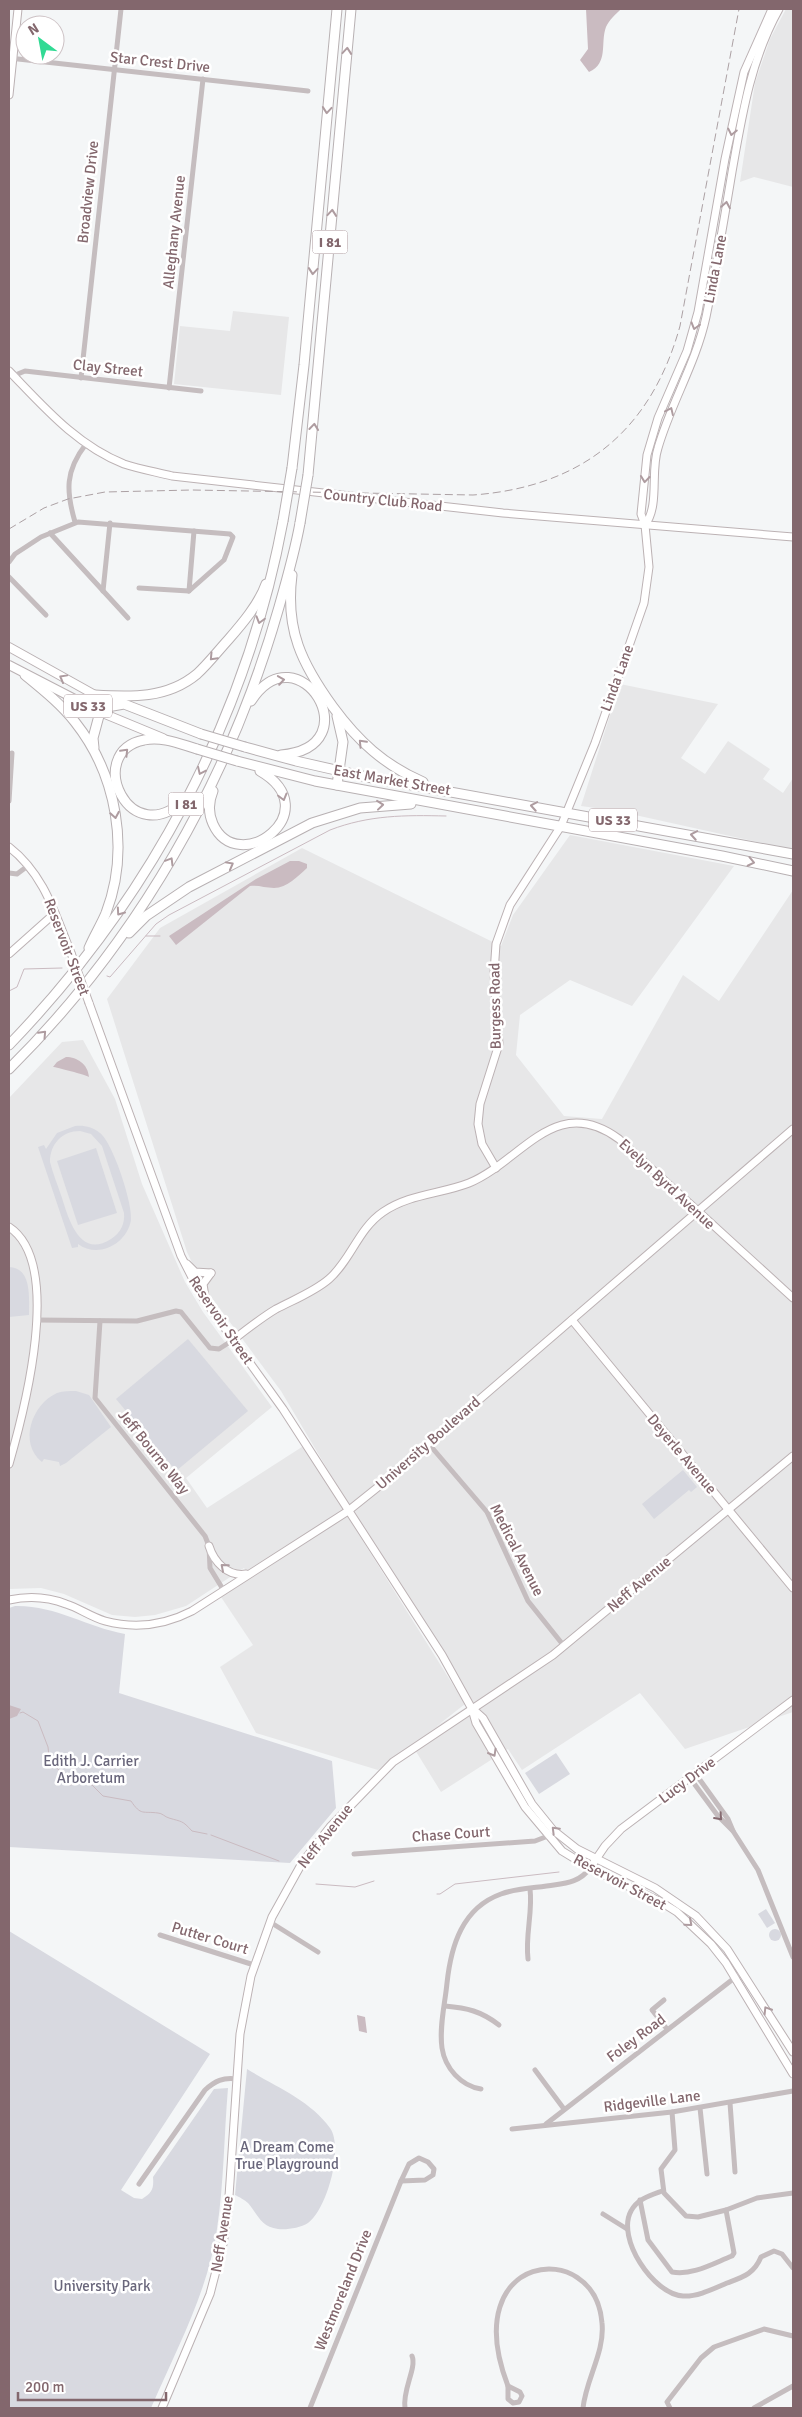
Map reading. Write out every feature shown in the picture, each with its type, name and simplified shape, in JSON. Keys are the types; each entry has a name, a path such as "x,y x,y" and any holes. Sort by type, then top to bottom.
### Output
{"highway":[{"name":"I 81","path":"9,1044 109,928 145,875 192,790 248,658 266,598 283,521 292,468 304,365 337,9"},
{"name":"I 81","path":"9,1069 69,1005 97,969 163,872 218,772 246,710 274,624 300,526 308,475 351,9"},
{"path":"300,526 291,590 293,627 299,650 308,671 360,741 397,770 432,787"},
{"path":"95,695 132,697 154,694 177,686 197,674 252,610 264,588 279,540"},
{"path":"25,675 59,704 75,722 95,751"},
{"path":"246,710 257,692 276,679 286,678 301,681 315,691 324,714 324,723 315,742 300,752 273,755"},
{"path":"83,959 106,914 117,867 116,819 112,799 95,751 93,738 100,712 107,707 124,704"},
{"name":"East Market Street","path":"124,704 201,734 273,755 340,771 793,854"},
{"path":"336,711 343,742 337,785"},
{"path":"170,741 145,740 127,749 120,757 116,767 115,777 118,792 127,804 138,812 155,816 174,809 192,790"},
{"name":"East Market Street","path":"170,741 249,765 337,785 687,849 793,872"},
{"path":"218,772 209,807 215,828 220,835 231,841 241,844 255,844 267,839 277,830 283,819 285,807 284,797 279,786 271,777 249,765"},
{"path":"97,969 134,928 160,906 196,883 303,827 337,813 367,806 396,804 445,806"},
{"path":"687,849 695,846 716,848 724,841"},
{"path":"722,856 728,848 732,847 762,848"}],"main road":[{"name":"East Market Street","path":"9,647 95,695 124,704"},
{"name":"East Market Street","path":"9,665 25,675 100,712 170,741"}],"street":[{"path":"9,95 11,58 18,9"},
{"name":"Broadview Drive","path":"81,378 121,9"},
{"name":"Linda Lane","path":"561,826 595,743 644,603 649,567 645,525 641,514 647,455 658,418 687,351 694,328 744,72 772,9"},
{"name":"Linda Lane","path":"645,525 652,517 654,459 666,422 693,363 705,320 748,86 763,41 779,9"},
{"name":"Star Crest Drive","path":"11,58 308,91"},
{"name":"Alleghany Avenue","path":"169,388 203,79"},
{"name":"Clay Street","path":"11,373 24,372 201,391"},
{"name":"Country Club Road","path":"11,373 63,426 86,444 124,464 172,476 503,514 793,537"},
{"path":"75,522 68,499 68,482 73,465 86,444"},
{"path":"9,562 15,554 50,533 75,522 110,523 230,534 233,537 224,560 189,591 139,588"},
{"path":"103,591 110,523"},
{"path":"189,591 194,531"},
{"path":"50,533 128,618"},
{"path":"9,577 46,615"},
{"path":"9,801 12,753"},
{"name":"Burgess Road","path":"496,1168 482,1144 478,1124 480,1104 498,1046 494,973 496,944 510,905 561,826"},
{"name":"Reservoir Street","path":"9,847 28,865 42,883 60,924 182,1259 208,1306 283,1408 443,1658 472,1709 476,1723 520,1800 548,1836 562,1850 590,1868 645,1892 677,1912 711,1944 735,1977 793,2074"},
{"path":"9,873 17,874 28,865"},
{"path":"9,954 55,913"},
{"path":"44,922 60,924"},
{"name":"Evelyn Byrd Avenue","path":"233,1340 268,1314 329,1279 339,1268 364,1230 385,1210 407,1200 469,1183 496,1168 531,1139 547,1130 567,1124 590,1125 604,1129 620,1140 793,1298"},
{"name":"University Boulevard","path":"9,1600 45,1598 66,1604 106,1621 142,1625 179,1618 224,1591 348,1511 793,1129"},
{"path":"9,1227 23,1240 30,1254 35,1278 37,1320 36,1346 20,1425 9,1464"},
{"path":"182,1259 195,1272 211,1273 203,1289 208,1306"},
{"path":"37,1320 137,1321 176,1311 181,1312 210,1348 219,1349 233,1340"},
{"name":"Jeff Bourne Way","path":"100,1320 95,1398 203,1532 209,1546 210,1568 224,1591"},
{"name":"Deyerle Avenue","path":"572,1320 793,1588"},
{"name":"Medical Avenue","path":"428,1443 487,1512 528,1601 564,1646"},
{"name":"Neff Avenue","path":"162,2408 210,2294 221,2256 228,2211 243,2012 254,1965 270,1922 307,1856 376,1777 399,1757 564,1646 793,1456"},
{"path":"209,1546 215,1558 227,1571 239,1575 249,1574"},
{"name":"Lucy Drive","path":"590,1868 621,1829 793,1700"},
{"name":"Reservoir Street","path":"472,1709 483,1718 542,1817 566,1842 675,1900 696,1916 727,1949 793,2052"},
{"path":"693,1776 718,1816 733,1831 758,1870 793,1957"},
{"name":"Chase Court","path":"354,1854 535,1841 548,1836"},
{"path":"481,2089 469,2087 447,2063 441,2038 451,1953 466,1921 476,1910 492,1898 507,1892 573,1882 584,1875 590,1868"},
{"path":"528,1959 526,1936 531,1906 530,1888"},
{"path":"270,1922 318,1952"},
{"name":"Putter Court","path":"160,1935 254,1965"},
{"name":"Foley Road","path":"546,2125 667,2029 743,1972"},
{"path":"664,2000 652,2010 667,2029"},
{"path":"445,2006 473,2009 487,2015 499,2025"},
{"path":"535,2070 564,2109"},
{"path":"139,2184 205,2090 214,2082 226,2078 237,2079"},
{"name":"Ridgeville Lane","path":"512,2129 672,2112 793,2091"},
{"path":"730,2103 735,2172"},
{"path":"700,2108 707,2174"},
{"path":"672,2112 675,2150 662,2169 662,2191 683,2214 690,2217 726,2210 757,2198 793,2193"},
{"name":"Westmoreland Drive","path":"310,2408 401,2181 407,2167 415,2159 424,2159 433,2168 434,2173 429,2178 401,2181"},
{"path":"662,2191 640,2200 630,2211 626,2229 631,2246 643,2266 656,2282 668,2292 682,2296 696,2295 751,2274 756,2269 761,2257 766,2252 774,2250 782,2254 793,2268"},
{"path":"640,2200 648,2240 672,2272 683,2274 732,2256 734,2253 732,2236 726,2210"},
{"path":"603,2214 626,2229"},
{"path":"508,2386 498,2359 495,2340 497,2315 504,2295 516,2280 529,2272 546,2268 562,2271 578,2279 590,2291 602,2318 601,2346 589,2378 583,2408"},
{"path":"670,2408 667,2402 700,2358 714,2347 764,2329 793,2336"},
{"path":"405,2408 405,2392 414,2364 412,2356"},
{"path":"754,2408 793,2386"}],"shaded area":[{"path":"586,9 621,9 606,27 602,58 595,68 589,72 580,60 588,49"},
{"path":"786,9 793,9 793,187 754,177 740,182 755,83 770,39"},
{"path":"233,311 289,317 281,395 174,384 180,326 230,331"},
{"path":"620,684 718,704 681,758 705,774 728,741 770,769 763,779 783,793 793,778 793,850 617,811 581,806"},
{"path":"570,835 734,866 632,1006 570,980 520,1015 516,1055 564,1116 602,1119 683,975 719,1001 793,890 793,1712 685,1749 640,1693 522,1770 508,1749 441,1792 412,1745 378,1770 256,1733 220,1667 253,1645 221,1597 346,1514 465,1704 437,1726 468,1706 281,1391 203,1286 187,1252 107,999 160,928 302,848 501,946 513,915"},
{"path":"290,861 299,861 307,864 307,868 283,886 271,888 250,886 176,945 169,936 256,879"},
{"path":"83,1040 115,1099 142,1184 185,1282 203,1312 272,1407 186,1478 207,1508 305,1445 344,1510 281,1549 248,1573 244,1568 186,1606 155,1615 135,1617 112,1615 64,1594 41,1588 9,1589 9,1098 62,1042"},
{"path":"66,1057 74,1058 81,1062 87,1068 89,1077 53,1067 57,1062"},
{"path":"9,1705 21,1709 17,1716 9,1719"},
{"path":"357,2015 365,2017 367,2033 359,2031"}],"green space":[{"path":"75,1126 88,1127 100,1133 111,1149 129,1201 131,1220 124,1236 110,1247 94,1250 78,1244 78,1247 72,1248 38,1147 44,1145 46,1149 57,1133","holes":["80,1131 91,1134 102,1146 124,1213 124,1220 120,1231 111,1239 100,1244 91,1244 84,1241 72,1226 50,1162 52,1150 63,1136"]},
{"path":"96,1148 117,1213 78,1225 57,1161"},
{"path":"9,1267 22,1272 28,1285 29,1315 9,1317"},
{"path":"188,1339 248,1411 176,1471 116,1399"},
{"path":"64,1391 76,1391 89,1395 111,1427 66,1463 60,1466 59,1462 44,1459 42,1462 35,1454 31,1445 31,1425 35,1415 48,1398"},
{"path":"683,1470 697,1487 691,1492 689,1490 654,1519 642,1504"},
{"name":"Edith J. Carrier Arboretum","path":"15,1606 44,1609 125,1634 119,1693 332,1761 336,1808 290,1863 9,1847 9,1608"},
{"path":"556,1753 570,1774 539,1794 525,1773"},
{"path":"766,1909 775,1923 767,1928 758,1914"},
{"path":"775,1929 781,1935 775,1941 769,1935"},
{"name":"University Park","path":"9,1931 210,2054 121,2190 134,2198 142,2199 148,2195 153,2188 153,2177 214,2089 228,2088 221,2194 213,2252 199,2298 151,2408 9,2408"},
{"name":"A Dream Come True Playground","path":"247,2069 303,2102 322,2118 334,2137 334,2163 327,2192 315,2216 308,2223 301,2226 282,2229 272,2228 260,2220 248,2203 235,2195"}],"waterway":[{"path":"107,976 110,977 156,924 169,915 330,830 359,821 387,817 446,816"},
{"path":"146,936 160,936"},
{"path":"9,991 17,987 24,969 62,968"},
{"path":"20,1713 23,1712 38,1721 48,1747 49,1756 69,1785 85,1783 92,1785 103,1796 131,1801 140,1811 161,1814 182,1822 192,1831 207,1834"},
{"path":"211,1835 279,1861"},
{"path":"437,1894 455,1884 559,1872"},
{"path":"316,1884 355,1887 374,1881"}],"railway":[{"path":"9,529 44,508 68,499 105,492 192,490 473,495 512,490 547,480 579,466 606,447 630,424 651,396 667,363 680,326 739,9"}]}
